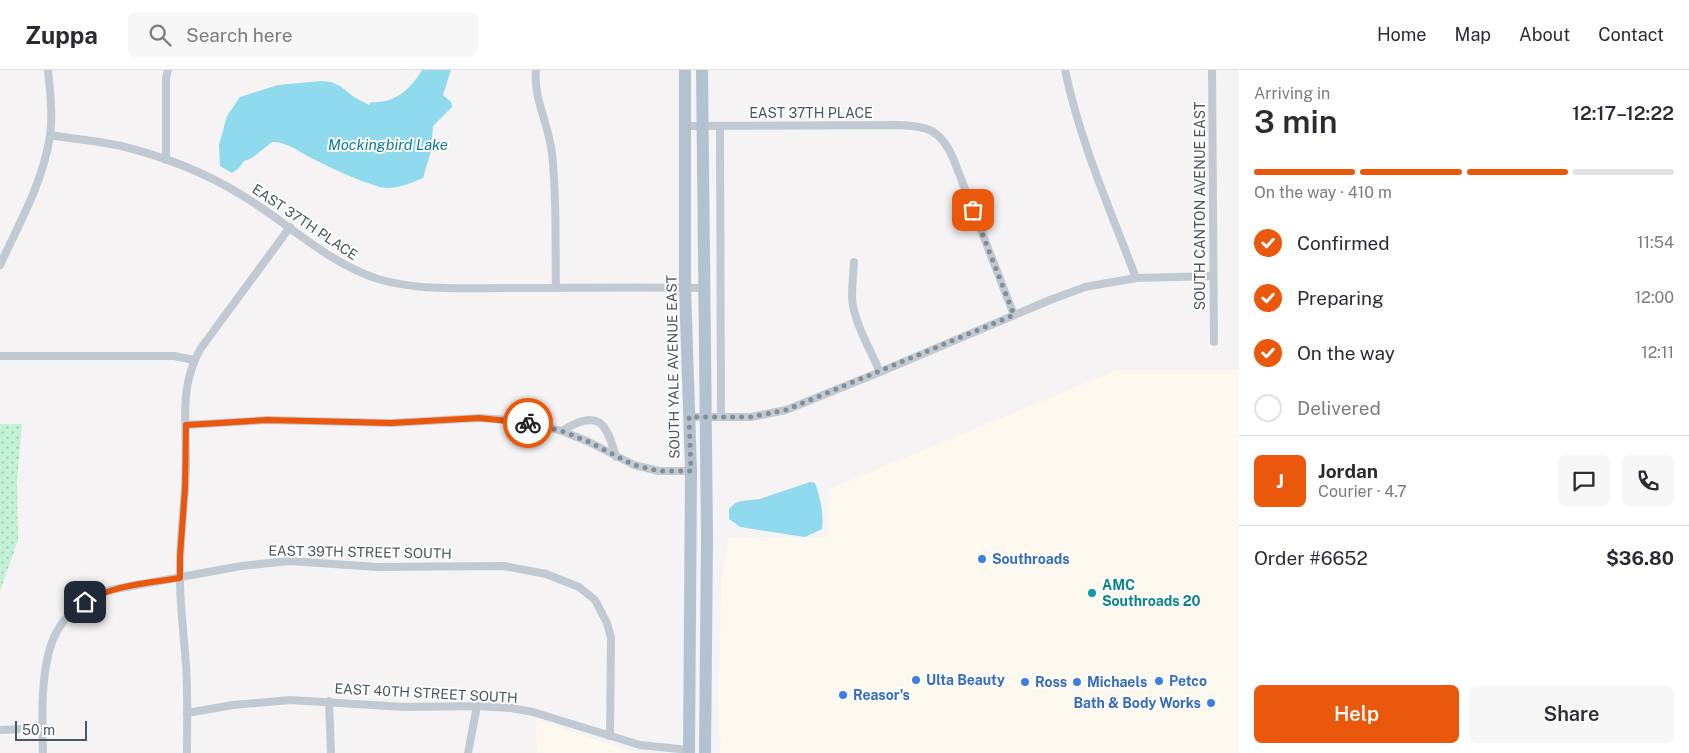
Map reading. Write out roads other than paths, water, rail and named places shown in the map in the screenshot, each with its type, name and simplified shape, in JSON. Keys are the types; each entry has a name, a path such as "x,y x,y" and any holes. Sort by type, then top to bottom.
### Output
{"main road":[{"name":"SOUTH YALE AVENUE EAST","path":"685,70 686,287 691,471 689,752"},
{"path":"702,70 707,561 705,753"}],"street":[{"path":"0,265 35,191 43,167 50,135 51,102 48,70"},
{"path":"166,160 166,78 168,70"},
{"path":"536,70 536,85 552,150 555,188 556,288"},
{"path":"1065,70 1087,149 1136,278"},
{"name":"SOUTH CANTON AVENUE EAST","path":"1212,70 1214,342"},
{"name":"EAST 37TH PLACE","path":"685,126 896,125 924,128 936,133 951,152 1014,315"},
{"path":"720,126 722,416"},
{"name":"EAST 37TH PLACE","path":"50,135 121,146 166,160 201,174 238,192 338,262 358,272 404,285 426,287 703,288"},
{"path":"187,753 186,667 180,556 186,481 186,392 188,377 194,360 290,227"},
{"path":"854,262 852,299 858,324 880,372"},
{"path":"689,417 751,417 786,410 1085,287 1136,278 1213,276"},
{"path":"0,356 174,356 194,360"},
{"path":"186,425 267,420 391,423 479,418 527,422 562,431 589,442 616,457 647,469 691,471"},
{"path":"562,431 584,420 601,422 610,435 616,457"},
{"name":"EAST 39TH STREET SOUTH","path":"43,753 43,694 46,669 55,635 74,611 85,602 96,595 110,590 241,566 290,561 378,567 480,565 546,574 579,587 595,600 607,623 611,638 610,736"},
{"name":"EAST 40TH STREET SOUTH","path":"187,713 223,706 290,700 404,707 477,706 511,708 533,712 640,745 689,752"},
{"path":"329,701 331,753"},
{"path":"468,753 477,706"},
{"path":"0,730 42,728"}],"water":[{"name":"Mockingbird Lake","path":"422,70 451,70 443,95 451,102 452,107 433,126 431,151 423,178 398,187 390,188 372,185 321,163 289,146 272,142 252,158 244,161 232,173 220,166 219,145 227,116 240,97 278,85 322,81 340,86 354,97 369,105 371,102 387,101 401,94 413,83"},
{"path":"810,482 815,483 818,494 822,512 822,529 805,537 740,527 729,519 729,509 735,503 760,499"}],"place":[{"name":"Southroads","path":"982,559"},
{"name":"AMC Southroads 20","path":"1092,593"},
{"name":"Ulta Beauty","path":"916,680"},
{"name":"Petco","path":"1159,681"},
{"name":"Ross","path":"1025,682"},
{"name":"Michaels","path":"1077,682"},
{"name":"Reasor's","path":"843,695"},
{"name":"Bath & Body Works","path":"1211,703"}]}
